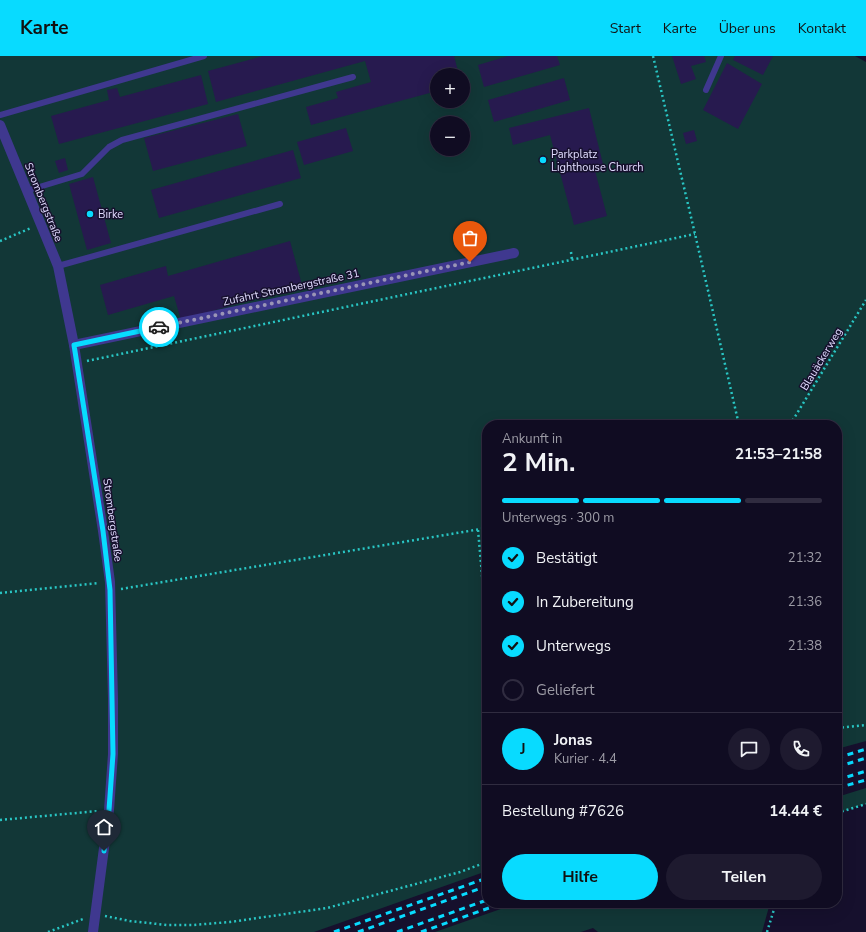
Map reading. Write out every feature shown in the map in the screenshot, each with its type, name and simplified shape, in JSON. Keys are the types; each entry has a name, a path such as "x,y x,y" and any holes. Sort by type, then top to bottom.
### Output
{"street":[{"name":"Strombergstraße","path":"0,125 58,266 74,345 103,531 110,586 113,754 109,810 95,914 94,932"},
{"name":"Zufahrt Strombergstraße 31","path":"74,345 514,253"}],"lane":[{"path":"0,115 204,56"},
{"path":"706,90 721,56"},
{"path":"26,191 82,174 109,147 122,140 353,77"},
{"path":"58,266 280,204"}],"path":[{"path":"653,56 738,420"},
{"path":"0,241 40,224"},
{"path":"76,363 695,234"},
{"path":"571,252 572,260"},
{"name":"Blauäckerweg","path":"793,420 866,300"},
{"path":"0,593 110,586 482,529"},
{"path":"478,530 482,575"},
{"path":"842,727 866,725"},
{"path":"842,811 866,804"},
{"path":"0,820 109,810"},
{"path":"48,932 54,931 95,914 130,921 167,925 193,925 230,922 327,908 460,872 482,864"},
{"path":"767,932 774,908"}],"green space":[{"path":"0,56 855,56 866,62 866,741 842,748 842,420 482,420 482,873 314,932 0,932"},
{"path":"866,788 866,804 842,811 842,795"},
{"path":"504,908 769,908 762,932 598,932 593,928 581,932 435,932"}],"building":[{"path":"263,56 454,56 457,68 430,68 430,93 311,125 306,107 338,98 336,92 371,82 365,61 216,102 208,71"},
{"path":"508,56 557,56 560,65 484,87 478,65"},
{"path":"672,56 704,56 706,62 691,66 696,79 681,84"},
{"path":"735,56 773,56 763,75 733,60"},
{"path":"727,63 762,84 738,129 703,110"},
{"path":"201,75 208,104 59,144 51,116 109,100 107,90 117,88 120,97"},
{"path":"564,78 570,100 494,122 488,100"},
{"path":"589,108 603,164 594,167 607,216 574,225 550,135 513,145 509,128"},
{"path":"238,114 247,146 153,171 144,138"},
{"path":"346,128 353,151 304,165 297,142"},
{"path":"694,130 697,141 686,144 683,133"},
{"path":"293,150 301,178 159,218 151,190"},
{"path":"65,158 68,170 59,173 55,161"},
{"name":"Birke","path":"93,177 111,243 87,250 69,184"},
{"path":"290,241 302,285 181,320 174,296 108,315 100,285 166,266 168,276"}],"railway":[{"path":"842,756 866,749"},
{"path":"842,765 866,758"},
{"path":"842,778 866,771"},
{"path":"842,787 866,780"},
{"path":"334,932 482,880"},
{"path":"358,932 482,888"},
{"path":"397,932 482,902"},
{"path":"421,932 489,908"}],"way so far":[{"path":"159,327 470,262"}],"place":[{"name":"Parkplatz Lighthouse Church","path":"543,160"},
{"name":"Birke","path":"90,214"}],"route":[{"path":"104,851 113,754 110,582 74,345 159,327"}]}
